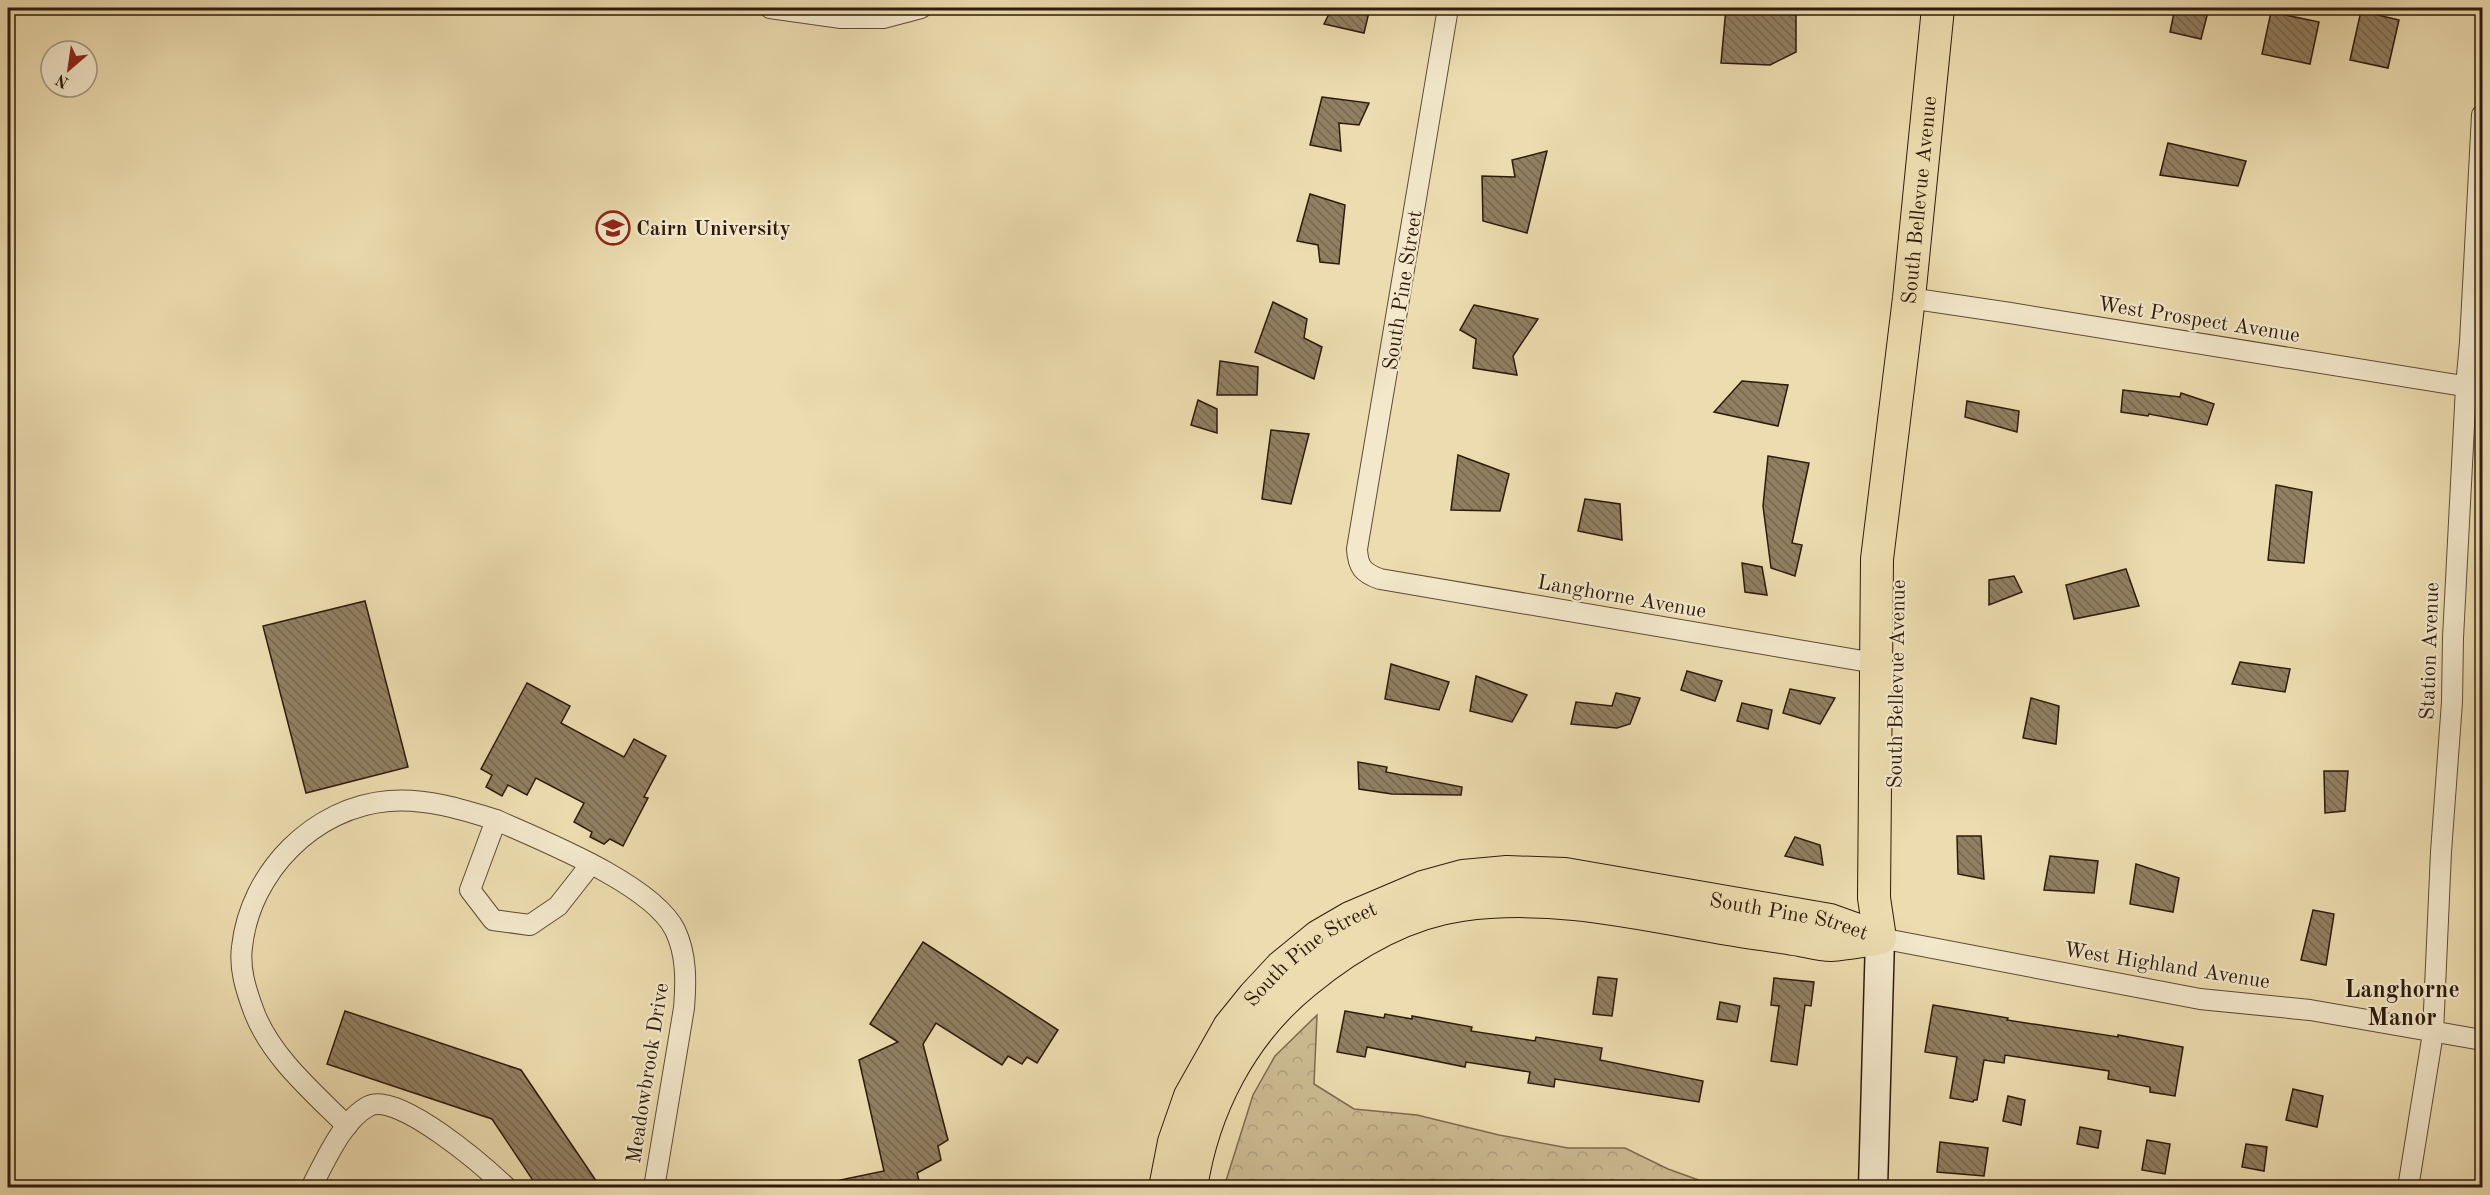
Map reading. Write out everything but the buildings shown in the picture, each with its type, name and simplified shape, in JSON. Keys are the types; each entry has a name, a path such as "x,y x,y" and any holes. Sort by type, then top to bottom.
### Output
{"main road":[{"name":"South Bellevue Avenue","path":"1880,938 1874,898 1877,559 1909,298 1938,8"},
{"name":"South Bellevue Avenue","path":"1880,938 1893,894 1898,568 1894,428"},
{"name":"South Pine Street","path":"1165,1188 1174,1142 1190,1096 1229,1027 1254,996 1281,967 1319,936 1350,918 1422,886 1464,876 1507,872 1565,874 1830,920 1880,938"},
{"name":"South Pine Street","path":"1191,1188 1195,1161 1210,1113 1229,1072 1247,1043 1287,997 1326,964 1362,942 1412,918 1461,905 1515,900 1588,906 1829,945 1880,938"}],"street":[{"path":"770,8 841,18 883,18 921,8"},
{"name":"South Pine Street","path":"1363,571 1357,562 1357,549 1448,8"},
{"name":"Station Avenue","path":"2408,1188 2433,1033 2441,852 2452,702 2453,638 2474,388 2470,342 2482,115"},
{"name":"West Prospect Avenue","path":"1909,298 2474,388"},
{"name":"Langhorne Avenue","path":"1363,571 1380,579 1875,663"},
{"name":"Meadowbrook Drive","path":"347,1126 280,1055 254,1012 244,983 241,948 247,920 262,886 276,864 292,845 326,819 344,811 389,801 416,801 463,809 496,820 577,855 650,900 669,919 682,951 686,978 684,1008 654,1188"},
{"path":"496,820 470,890 493,920 530,925 558,906 591,864"},
{"name":"West Highland Avenue","path":"1880,938 2200,999 2310,1010 2482,1040"},
{"name":"South Bellevue Avenue","path":"1873,1188 1880,938"},
{"path":"311,1188 347,1126 359,1112 369,1105 378,1103 399,1109 448,1138 507,1188"}],"green space":[{"path":"1317,1015 1314,1084 1354,1109 1417,1115 1499,1135 1568,1148 1625,1148 1668,1169 1718,1187 1224,1187 1253,1095 1275,1056"}],"place":[{"name":"Cairn University","path":"613,228"}],"district":[{"name":"Langhorne Manor","path":"2402,1003"}]}
